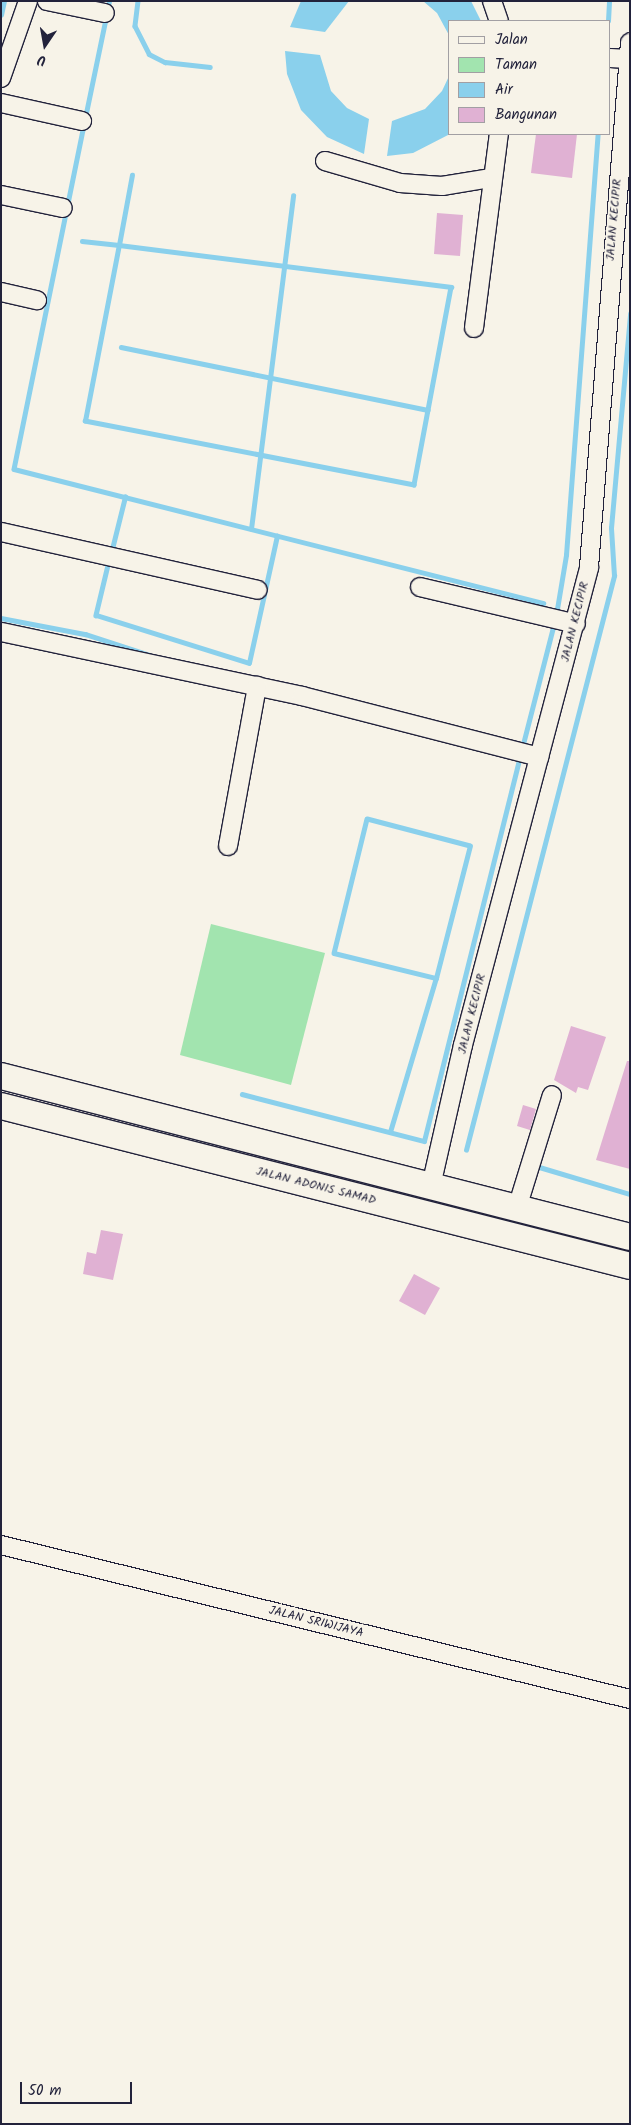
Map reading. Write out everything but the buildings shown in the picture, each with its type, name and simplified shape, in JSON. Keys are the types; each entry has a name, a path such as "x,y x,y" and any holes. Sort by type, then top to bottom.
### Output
{"highway":[{"path":"1,1076 630,1237"},
{"path":"84,1126 91,1100"},
{"name":"JALAN ADONIS SAMAD","path":"1,1106 630,1266"}],"street":[{"path":"1,78 28,1"},
{"path":"46,1 105,13"},
{"path":"492,1 499,20"},
{"path":"611,58 629,51"},
{"name":"JALAN KECIPIR","path":"431,1186 532,756 560,621 589,567 617,91 629,51"},
{"path":"1,102 82,121"},
{"path":"474,328 491,178 499,135"},
{"path":"325,161 400,183 442,186 491,178"},
{"path":"1,195 63,208"},
{"path":"1,292 37,300"},
{"path":"1,532 258,590"},
{"path":"420,587 560,621"},
{"path":"1,632 257,686 532,756"},
{"path":"228,846 257,686"},
{"path":"517,1208 552,1095"},
{"name":"JALAN SRIWIJAYA","path":"1,1546 630,1699"}],"green space":[{"path":"211,924 325,953 291,1085 180,1055"}],"water":[{"path":"301,1 349,1 325,32 290,27"},
{"path":"423,1 471,1 480,20 448,20 448,33 437,13"},
{"path":"285,51 320,55 331,91 347,108 369,119 364,154 327,137 301,110 287,74"},
{"path":"448,78 448,135 413,153 387,156 392,121 425,109 442,91"}],"waterway":[{"path":"1,15 4,1"},
{"path":"107,10 109,1"},
{"path":"138,1 135,26 149,54 165,62 210,67"},
{"path":"608,20 609,1"},
{"path":"85,118 106,17"},
{"path":"84,125 14,469 543,603"},
{"path":"556,615 566,555 598,135"},
{"path":"82,241 119,245 451,287 414,485 85,421 119,245 132,175"},
{"path":"251,529 293,196"},
{"path":"466,1150 614,576 611,528 630,314"},
{"path":"121,347 428,410"},
{"path":"111,553 125,497"},
{"path":"109,561 96,615 249,663 277,536"},
{"path":"1,618 85,634 150,655"},
{"path":"522,748 554,623"},
{"path":"242,1094 424,1141 520,756"},
{"path":"390,1132 436,978 470,846 367,819 334,953 436,978"},
{"path":"536,1166 630,1194"}]}
